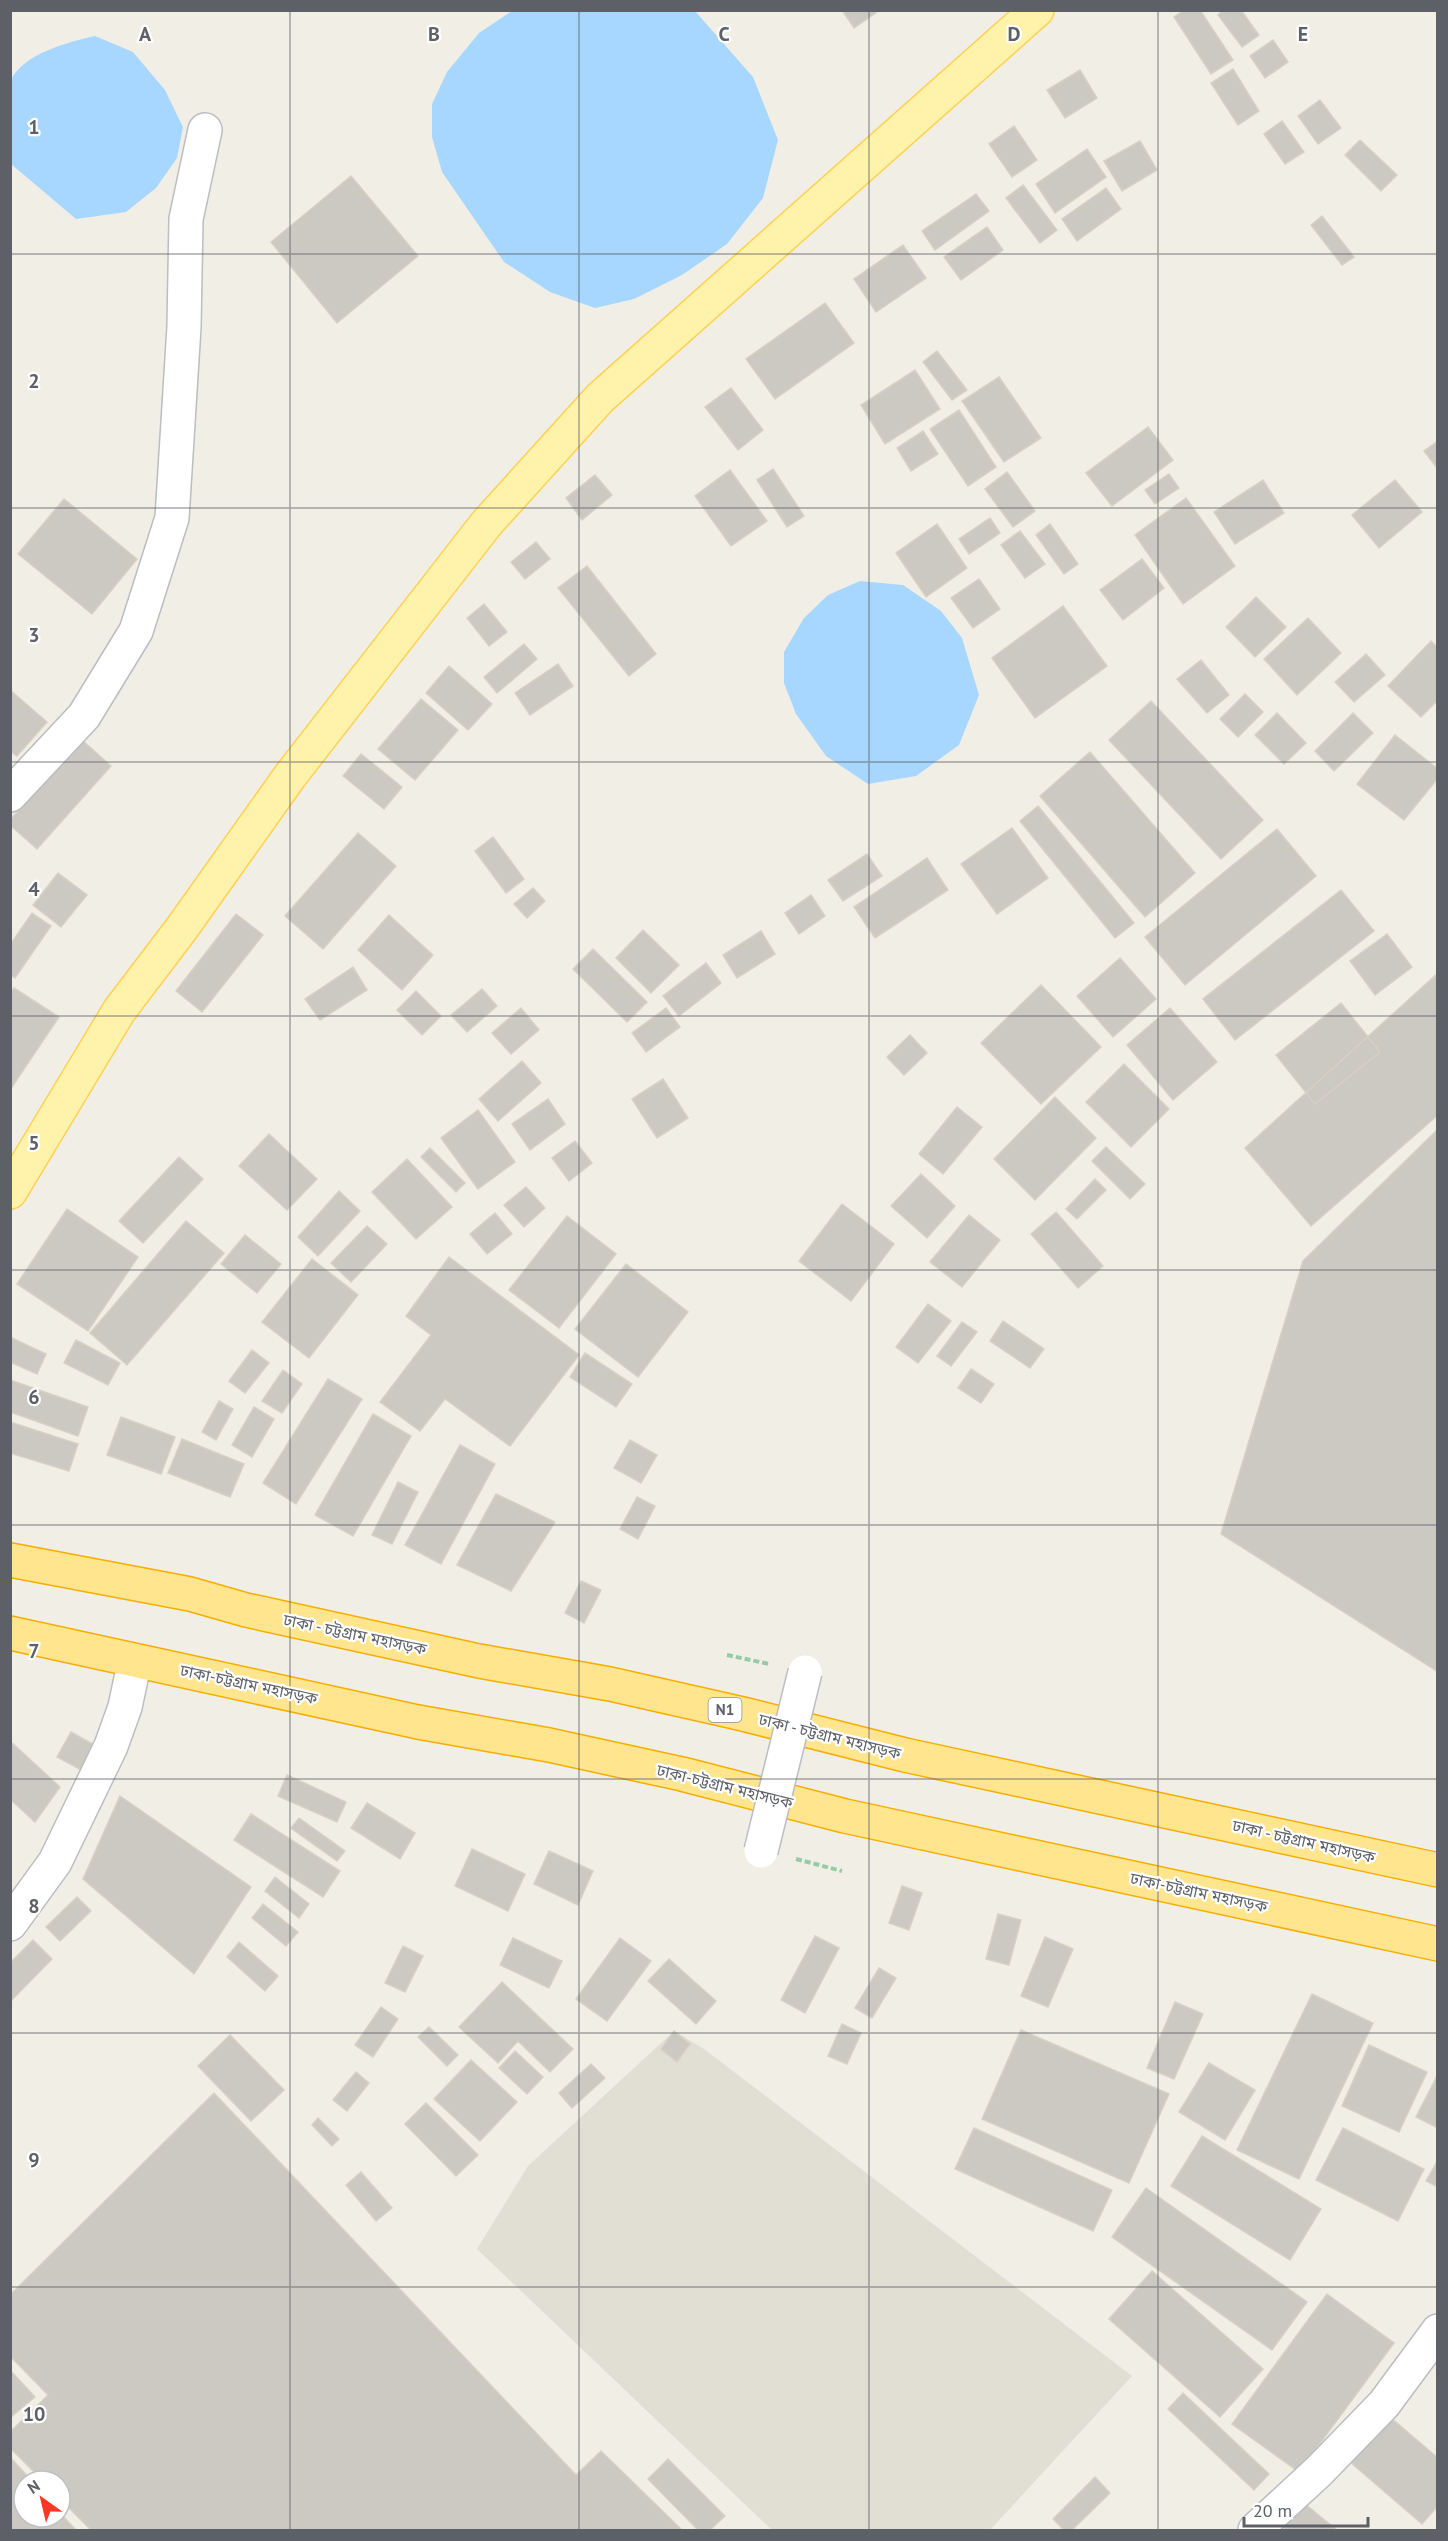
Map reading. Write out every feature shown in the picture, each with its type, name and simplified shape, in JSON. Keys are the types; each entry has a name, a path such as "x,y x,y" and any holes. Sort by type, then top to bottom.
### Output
{"highway":[{"name":"ঢাকা - চট্টগ্রাম মহাসড়ক","path":"10,1560 190,1594 246,1610 479,1661 621,1686 905,1755 1437,1870"},
{"name":"ঢাকা-চট্টগ্রাম মহাসড়ক","path":"10,1634 418,1722 549,1745 682,1774 844,1816 1437,1944"}],"main road":[{"path":"10,1192 119,1011 182,928 290,776 486,524 600,398 1037,10"}],"street":[{"path":"10,795 84,716 136,631 172,519 184,327 186,219 205,130"},
{"path":"10,1924 55,1862 111,1746 125,1707 132,1674 131,1660"},
{"path":"761,1851 805,1672"},
{"path":"1255,2530 1320,2471 1384,2404 1437,2331"}],"path":[{"path":"761,1851 842,1870"}],"shaded area":[{"path":"674,2031 704,2049 1132,2376 990,2530 772,2530 477,2249 528,2166"}],"water":[{"path":"512,11 695,11 753,77 778,140 763,198 727,244 682,275 634,299 595,308 550,292 504,262 442,172 432,137 432,104 447,72 479,33"},
{"path":"95,36 133,52 165,90 183,127 177,158 156,188 126,212 76,219 11,164 10,85 17,71 36,56 60,45"},
{"path":"860,581 903,585 941,611 962,638 979,695 959,745 916,776 868,784 826,756 796,714 784,683 784,652 804,618 828,595"}],"building":[{"path":"842,10 880,10 854,28"},
{"path":"1184,10 1200,10 1233,60 1211,74 1174,17"},
{"path":"1223,10 1241,10 1259,35 1242,47 1218,15"},
{"path":"1273,40 1288,62 1265,78 1250,56"},
{"path":"1233,69 1259,111 1238,125 1211,83"},
{"path":"1080,70 1097,98 1065,118 1047,90"},
{"path":"1320,100 1341,128 1318,144 1298,116"},
{"path":"1282,121 1304,152 1285,164 1264,134"},
{"path":"1014,126 1037,160 1012,177 989,144"},
{"path":"1360,140 1397,175 1381,191 1345,155"},
{"path":"1140,141 1157,170 1122,191 1104,161"},
{"path":"1087,149 1106,177 1055,213 1036,184"},
{"path":"351,176 418,256 337,323 271,242"},
{"path":"1023,185 1057,230 1040,243 1006,198"},
{"path":"1106,188 1121,209 1077,241 1062,219"},
{"path":"976,194 989,211 935,250 922,231"},
{"path":"1322,216 1354,257 1342,265 1311,225"},
{"path":"987,227 1003,250 961,280 944,257"},
{"path":"903,245 926,278 876,312 854,279"},
{"path":"825,303 854,343 775,399 746,359"},
{"path":"937,351 967,390 952,400 923,362"},
{"path":"915,370 940,409 885,444 861,405"},
{"path":"999,377 1041,438 1004,462 962,401"},
{"path":"731,388 763,430 738,450 705,407"},
{"path":"959,410 996,467 968,486 930,429"},
{"path":"1148,427 1173,460 1112,506 1086,473"},
{"path":"923,431 938,454 911,471 897,448"},
{"path":"1438,441 1438,469 1424,451"},
{"path":"773,469 804,516 787,527 757,480"},
{"path":"730,470 767,521 731,546 695,496"},
{"path":"1007,472 1035,511 1013,527 985,489"},
{"path":"1169,474 1179,488 1155,504 1145,490"},
{"path":"595,475 612,495 582,520 566,498"},
{"path":"1263,480 1284,513 1235,544 1214,512"},
{"path":"1395,480 1422,512 1379,548 1352,515"},
{"path":"1186,498 1235,566 1183,604 1135,535"},
{"path":"64,499 137,559 92,614 18,554"},
{"path":"990,518 1000,533 969,554 959,539"},
{"path":"937,524 967,568 926,597 896,553"},
{"path":"1050,524 1078,564 1064,574 1036,535"},
{"path":"1020,531 1045,564 1025,578 1001,545"},
{"path":"536,542 550,559 525,579 511,562"},
{"path":"1142,559 1164,588 1123,620 1100,590"},
{"path":"587,566 656,654 629,676 558,588"},
{"path":"979,579 1000,609 973,628 951,598"},
{"path":"1256,597 1286,627 1255,657 1226,627"},
{"path":"484,604 507,632 489,646 467,618"},
{"path":"1063,606 1107,666 1035,718 992,658"},
{"path":"1308,618 1341,653 1297,695 1264,659"},
{"path":"1431,641 1438,648 1438,700 1421,717 1388,686"},
{"path":"524,644 537,659 497,693 484,677"},
{"path":"1366,654 1385,675 1354,702 1335,682"},
{"path":"1201,660 1229,695 1207,713 1177,679"},
{"path":"558,664 573,686 530,715 515,693"},
{"path":"449,666 492,704 468,730 426,693"},
{"path":"10,690 47,722 17,756 10,751"},
{"path":"1245,694 1263,712 1238,737 1220,719"},
{"path":"421,699 458,730 415,780 378,749"},
{"path":"1151,701 1263,820 1221,859 1109,740"},
{"path":"1277,713 1306,743 1284,764 1255,735"},
{"path":"1353,713 1373,733 1334,771 1315,751"},
{"path":"1395,735 1438,769 1438,778 1404,820 1357,784"},
{"path":"82,740 111,766 37,849 10,825 10,820"},
{"path":"1090,752 1195,873 1145,917 1040,796"},
{"path":"361,754 402,787 384,809 343,776"},
{"path":"1038,806 1134,923 1115,938 1020,821"},
{"path":"1012,828 1048,878 997,914 961,864"},
{"path":"1277,829 1316,876 1185,985 1145,937"},
{"path":"358,833 396,866 323,949 285,916"},
{"path":"493,837 524,879 506,893 475,851"},
{"path":"867,854 882,876 843,901 828,880"},
{"path":"927,858 948,890 875,938 854,907"},
{"path":"58,873 87,895 61,927 33,905"},
{"path":"533,888 545,901 527,918 514,904"},
{"path":"1341,890 1374,931 1235,1040 1203,999"},
{"path":"811,895 825,916 799,934 785,913"},
{"path":"32,913 51,926 15,978 10,974 10,945"},
{"path":"236,914 263,935 202,1012 176,991"},
{"path":"389,915 433,955 402,990 358,950"},
{"path":"643,930 679,965 651,993 616,958"},
{"path":"761,931 775,954 737,978 723,955"},
{"path":"1387,934 1412,967 1375,995 1350,961"},
{"path":"593,949 647,1002 627,1022 573,969"},
{"path":"1120,958 1156,999 1113,1037 1077,996"},
{"path":"706,963 721,983 679,1016 663,996"},
{"path":"353,967 367,990 320,1020 305,999"},
{"path":"1438,973 1438,1115 1311,1226 1245,1148"},
{"path":"1041,985 1101,1047 1041,1104 981,1043"},
{"path":"14,988 59,1017 10,1090 10,993"},
{"path":"482,989 497,1006 467,1032 451,1015"},
{"path":"416,991 441,1016 422,1035 397,1010"},
{"path":"1341,1003 1380,1052 1315,1104 1276,1055"},
{"path":"521,1008 539,1030 511,1054 492,1033"},
{"path":"666,1008 680,1027 646,1052 632,1033"},
{"path":"1170,1008 1217,1062 1173,1100 1127,1045"},
{"path":"910,1035 927,1053 904,1075 887,1057"},
{"path":"522,1061 541,1083 498,1121 479,1099"},
{"path":"1124,1064 1169,1109 1131,1147 1086,1102"},
{"path":"663,1079 688,1118 657,1138 632,1099"},
{"path":"1055,1097 1096,1138 1035,1200 994,1159"},
{"path":"548,1099 565,1124 530,1150 512,1124"},
{"path":"957,1107 982,1127 943,1174 919,1154"},
{"path":"478,1110 515,1162 478,1189 441,1138"},
{"path":"1438,1129 1438,1672 1221,1534 1303,1261"},
{"path":"269,1134 317,1179 287,1210 239,1166"},
{"path":"575,1141 592,1163 569,1181 552,1158"},
{"path":"1106,1147 1145,1184 1130,1199 1092,1161"},
{"path":"430,1148 465,1183 456,1192 421,1157"},
{"path":"179,1157 203,1179 143,1243 119,1221"},
{"path":"407,1159 452,1207 416,1239 372,1192"},
{"path":"921,1174 955,1206 927,1238 891,1206"},
{"path":"1095,1179 1106,1190 1077,1219 1066,1209"},
{"path":"526,1187 545,1208 524,1227 504,1205"},
{"path":"339,1191 360,1211 318,1256 298,1237"},
{"path":"842,1204 894,1244 851,1301 799,1261"},
{"path":"67,1209 138,1257 88,1331 17,1284"},
{"path":"1056,1212 1103,1266 1078,1288 1031,1234"},
{"path":"495,1213 512,1234 487,1254 470,1234"},
{"path":"969,1215 1000,1240 962,1287 930,1262"},
{"path":"567,1216 616,1254 559,1328 509,1290"},
{"path":"186,1221 224,1253 127,1365 90,1333"},
{"path":"367,1226 387,1244 351,1282 331,1263"},
{"path":"245,1235 281,1264 257,1293 221,1264"},
{"path":"449,1257 579,1355 510,1446 445,1399 420,1431 380,1402 431,1335 406,1316"},
{"path":"312,1259 358,1295 309,1358 262,1322"},
{"path":"626,1264 688,1312 638,1377 575,1329"},
{"path":"928,1304 951,1321 918,1363 896,1347"},
{"path":"1003,1321 1044,1349 1030,1368 990,1341"},
{"path":"962,1322 977,1332 951,1366 937,1356"},
{"path":"10,1337 46,1354 37,1374 10,1362"},
{"path":"76,1340 120,1363 108,1385 64,1363"},
{"path":"252,1350 269,1363 245,1393 229,1381"},
{"path":"585,1353 632,1384 616,1407 570,1377"},
{"path":"971,1369 994,1384 981,1403 958,1388"},
{"path":"283,1370 302,1384 282,1413 262,1401"},
{"path":"328,1379 362,1399 296,1504 263,1483"},
{"path":"10,1380 88,1407 78,1436 10,1412"},
{"path":"219,1401 233,1409 216,1440 202,1432"},
{"path":"254,1407 274,1419 252,1457 232,1445"},
{"path":"373,1414 411,1436 353,1536 315,1515"},
{"path":"121,1417 175,1437 161,1474 107,1455"},
{"path":"10,1422 78,1444 69,1471 10,1453"},
{"path":"182,1439 244,1464 230,1497 168,1473"},
{"path":"630,1440 657,1455 641,1483 614,1468"},
{"path":"460,1445 495,1464 441,1564 405,1545"},
{"path":"398,1482 418,1492 392,1544 372,1535"},
{"path":"496,1494 555,1522 511,1591 457,1565"},
{"path":"637,1497 655,1506 638,1539 620,1529"},
{"path":"581,1581 601,1590 584,1623 565,1613"},
{"path":"71,1732 98,1747 85,1772 57,1757"},
{"path":"10,1741 60,1787 35,1822 10,1799"},
{"path":"287,1775 346,1802 337,1822 278,1796"},
{"path":"120,1796 251,1887 194,1974 83,1879"},
{"path":"367,1803 415,1833 400,1859 351,1828"},
{"path":"251,1814 340,1871 323,1897 234,1840"},
{"path":"299,1818 345,1851 337,1861 291,1828"},
{"path":"472,1849 525,1874 508,1911 455,1886"},
{"path":"549,1851 593,1871 578,1905 534,1884"},
{"path":"275,1877 309,1904 299,1918 265,1891"},
{"path":"902,1886 922,1893 909,1930 889,1923"},
{"path":"77,1897 91,1911 60,1941 46,1927"},
{"path":"263,1904 298,1932 286,1946 252,1918"},
{"path":"998,1914 1021,1920 1009,1965 986,1959"},
{"path":"815,1936 839,1948 805,2013 781,2000"},
{"path":"1045,1937 1073,1949 1048,2007 1021,1996"},
{"path":"513,1938 562,1961 549,1988 500,1965"},
{"path":"620,1938 651,1961 607,2021 576,1999"},
{"path":"33,1940 52,1959 10,2002 10,1963"},
{"path":"239,1942 278,1976 265,1991 227,1957"},
{"path":"403,1946 423,1956 405,1992 385,1983"},
{"path":"669,1959 716,2001 696,2024 648,1981"},
{"path":"879,1968 896,1978 872,2018 855,2008"},
{"path":"502,1982 573,2049 550,2072 518,2041 498,2063 459,2027"},
{"path":"1312,1994 1373,2023 1299,2179 1237,2150"},
{"path":"1175,2002 1203,2014 1174,2079 1147,2068"},
{"path":"381,2007 398,2019 373,2057 355,2045"},
{"path":"842,2024 861,2033 847,2064 828,2056"},
{"path":"429,2027 458,2055 447,2066 418,2037"},
{"path":"1021,2030 1169,2094 1129,2183 982,2119"},
{"path":"674,2031 690,2044 677,2062 661,2049"},
{"path":"230,2035 284,2090 251,2121 198,2066"},
{"path":"1369,2045 1427,2072 1399,2132 1342,2106"},
{"path":"515,2051 543,2077 527,2094 499,2068"},
{"path":"471,2060 517,2102 480,2141 434,2099"},
{"path":"1209,2063 1255,2090 1225,2140 1179,2112"},
{"path":"591,2064 605,2078 572,2108 559,2093"},
{"path":"356,2072 369,2083 347,2111 333,2100"},
{"path":"1436,2078 1438,2079 1438,2128 1416,2117"},
{"path":"214,2093 576,2475 601,2451 682,2530 91,2530 72,2511 72,2469 31,2469 10,2448 10,2432 48,2395 10,2356 10,2295"},
{"path":"426,2103 478,2155 456,2176 405,2124"},
{"path":"318,2118 339,2139 332,2146 312,2125"},
{"path":"974,2128 1112,2190 1093,2231 955,2169"},
{"path":"1343,2128 1424,2169 1398,2221 1316,2180"},
{"path":"1202,2136 1321,2209 1290,2260 1171,2186"},
{"path":"1438,2160 1438,2187 1426,2181"},
{"path":"361,2172 392,2208 376,2221 346,2185"},
{"path":"1146,2188 1307,2302 1272,2350 1112,2237"},
{"path":"1152,2271 1263,2369 1220,2417 1109,2319"},
{"path":"1327,2294 1394,2343 1299,2472 1232,2424"},
{"path":"10,2370 35,2397 10,2418"},
{"path":"1183,2393 1269,2474 1254,2490 1168,2409"},
{"path":"1390,2417 1438,2458 1438,2506 1422,2524 1350,2462"},
{"path":"10,2457 21,2469 12,2469 12,2529 72,2529 72,2526 76,2530 10,2530"},
{"path":"668,2459 725,2516 710,2530 698,2530 648,2479"},
{"path":"1095,2477 1110,2493 1072,2530 1064,2530 1053,2519"},
{"path":"1305,2504 1337,2530 1283,2530"}]}
